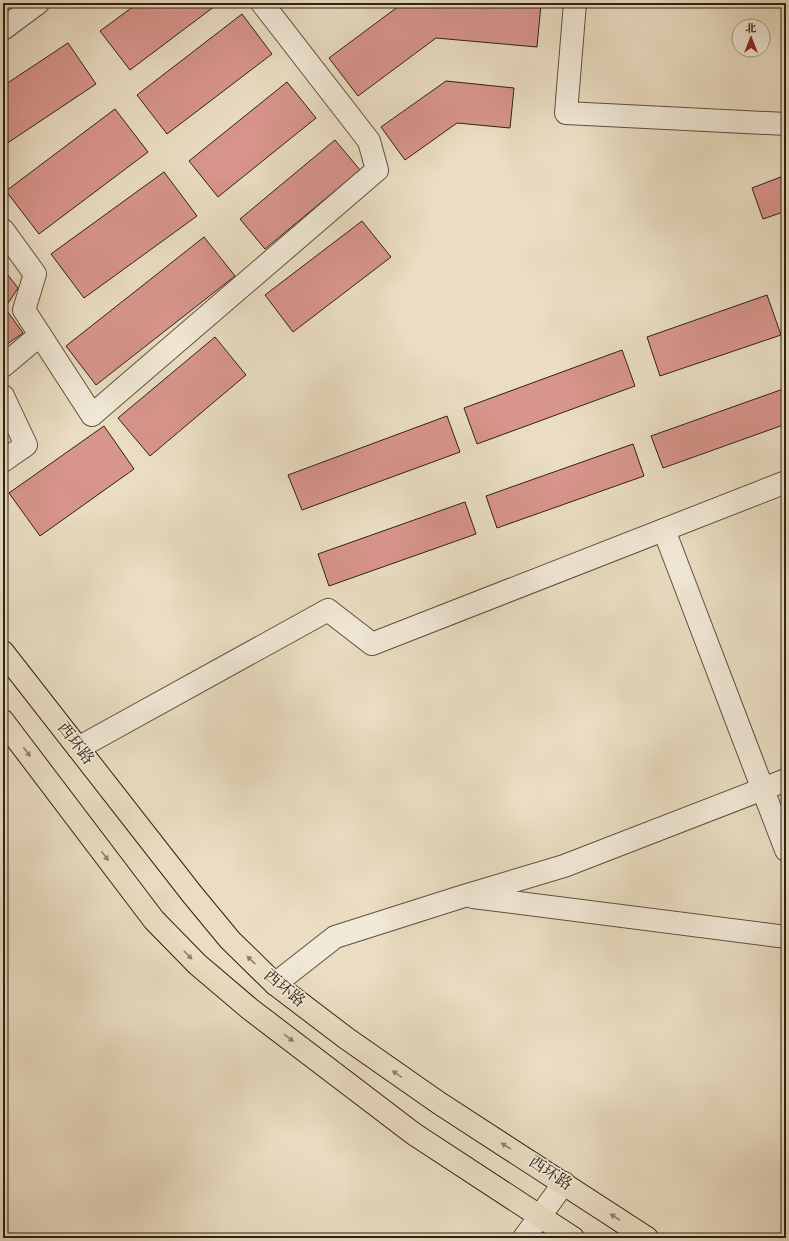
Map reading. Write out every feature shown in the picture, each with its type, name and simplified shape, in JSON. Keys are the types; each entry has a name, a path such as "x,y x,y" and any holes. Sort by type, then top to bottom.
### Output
{"main road":[{"name":"西环路","path":"3,652 192,894 230,940 275,984 346,1038 439,1104 648,1238"},
{"path":"3,721 154,920 197,964 250,1009 414,1134 573,1238"}],"street":[{"path":"3,29 38,3"},
{"path":"3,230 35,274 24,310 92,415 376,170 369,141 262,3"},
{"path":"575,3 566,112 786,124"},
{"path":"3,366 40,335"},
{"path":"3,396 26,445 3,461"},
{"path":"78,748 328,610 372,644 786,482"},
{"path":"664,530 786,850"},
{"path":"275,984 335,937 564,866 786,780"},
{"path":"464,896 786,937"},
{"path":"524,1238 564,1183"}],"building":[{"path":"138,3 219,3 130,70 100,31"},
{"path":"403,3 541,4 537,47 436,38 358,96 329,58"},
{"path":"242,14 272,54 167,134 137,95"},
{"path":"68,43 96,84 3,146 3,86"},
{"path":"446,81 514,88 510,128 457,123 405,160 381,127"},
{"path":"287,82 316,118 218,197 189,161"},
{"path":"115,109 148,152 39,234 6,191"},
{"path":"335,140 360,170 265,249 240,219"},
{"path":"164,172 197,216 84,298 51,254"},
{"path":"786,175 786,211 763,219 752,188"},
{"path":"362,221 391,257 293,332 265,295"},
{"path":"204,237 235,276 96,385 66,346"},
{"path":"3,269 18,288 5,308 23,333 3,347"},
{"path":"767,295 781,335 660,376 647,337"},
{"path":"215,337 246,375 150,456 118,418"},
{"path":"622,350 635,386 477,444 464,408"},
{"path":"786,388 786,424 663,468 651,436"},
{"path":"447,416 460,452 302,510 288,475"},
{"path":"104,426 134,469 40,536 9,493"},
{"path":"633,444 644,476 497,528 486,496"},
{"path":"465,502 476,534 329,586 318,554"}]}
